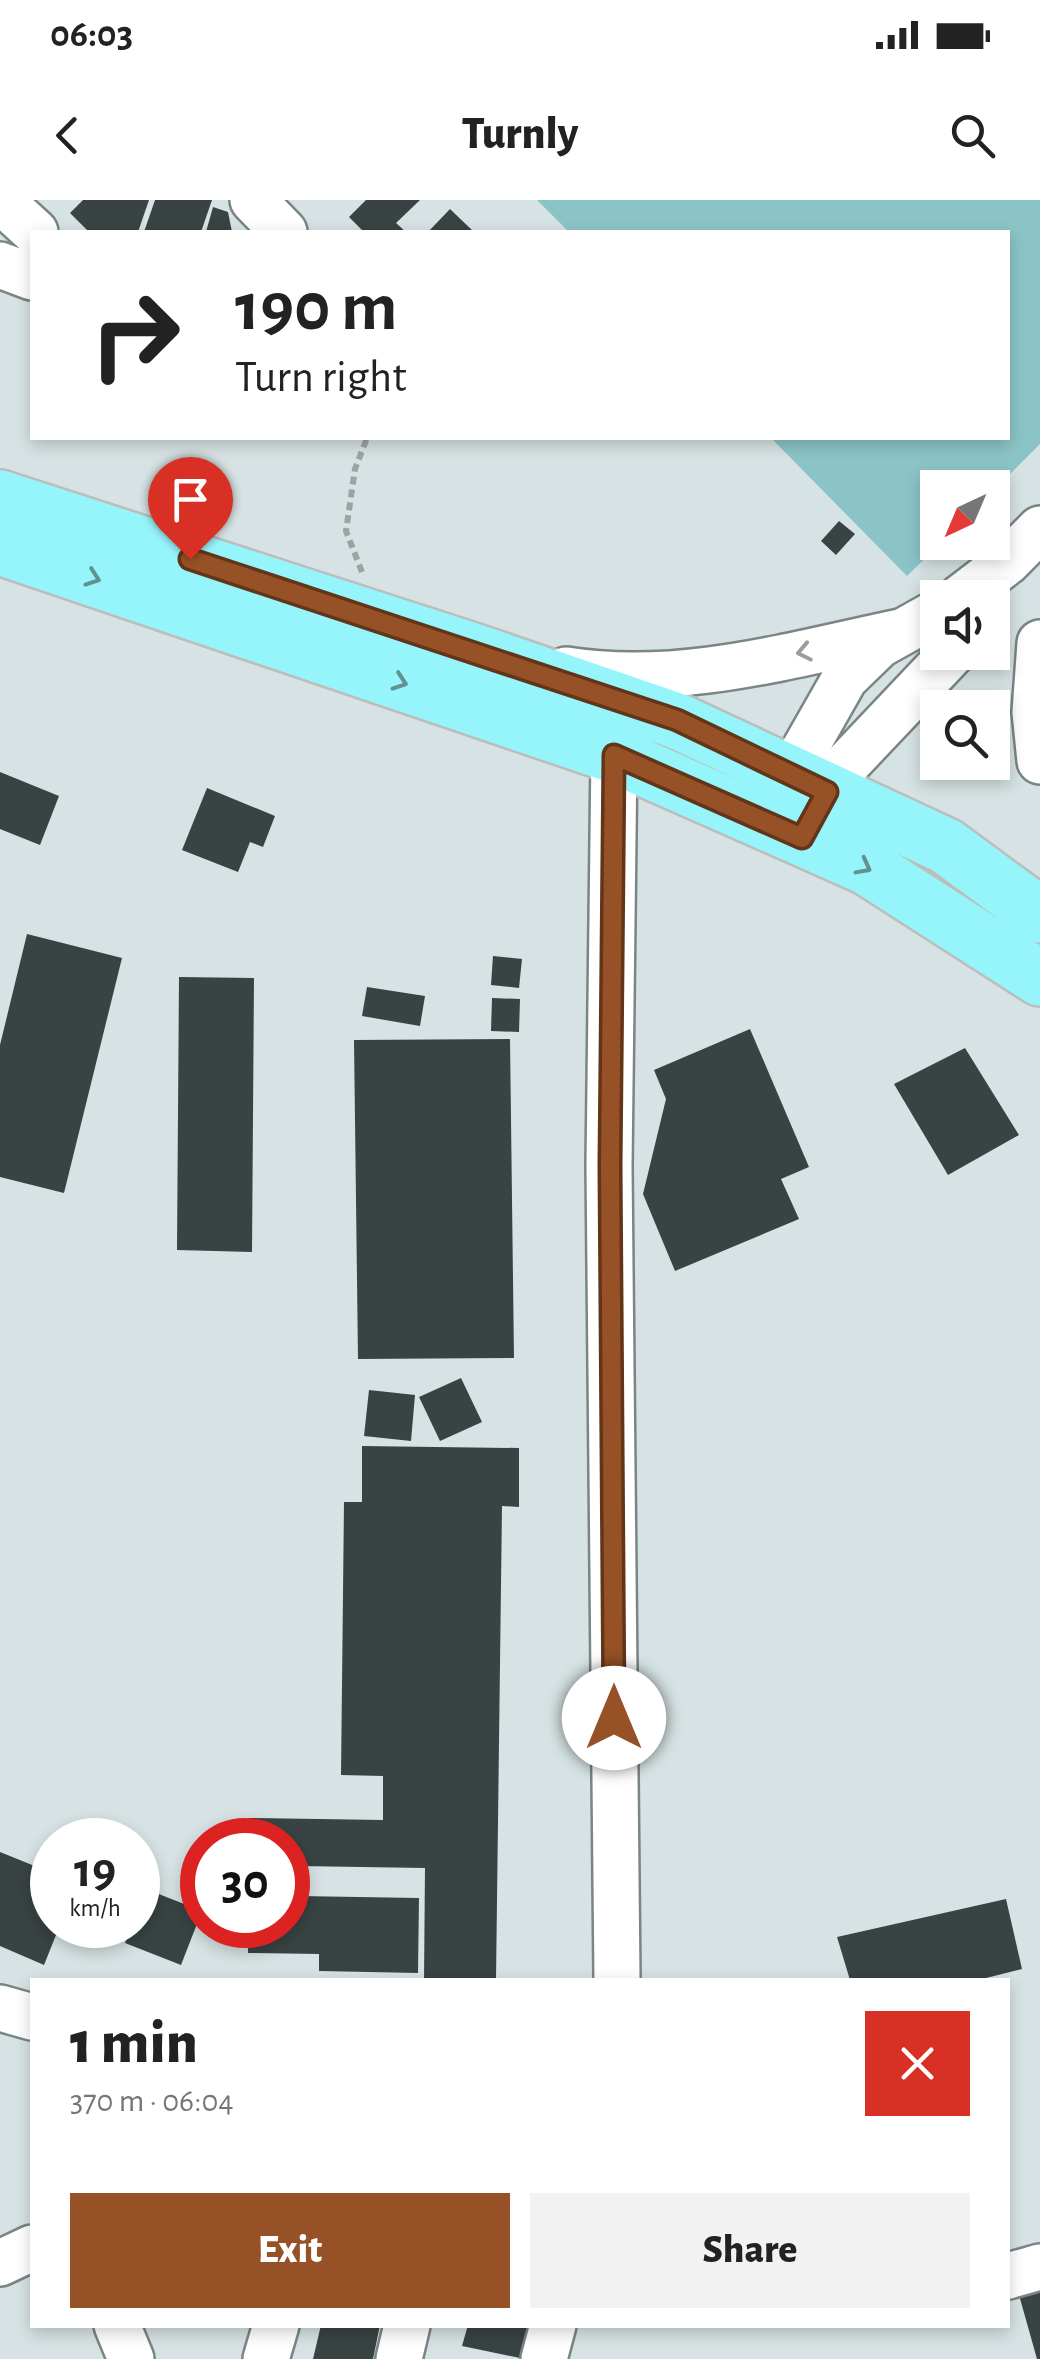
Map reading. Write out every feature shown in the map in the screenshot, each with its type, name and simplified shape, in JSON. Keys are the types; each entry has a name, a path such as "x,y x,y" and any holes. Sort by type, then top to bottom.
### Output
{"main road":[{"path":"0,498 677,720 796,806 867,866 1040,978"},
{"path":"0,547 614,755 946,846 1040,915"}],"street":[{"path":"0,200 33,230"},
{"path":"253,200 282,230"},
{"path":"0,266 30,277"},
{"path":"983,580 1040,529"},
{"path":"1010,594 1040,563"},
{"path":"476,652 575,672 680,673 736,666 919,622"},
{"path":"919,622 915,650 920,654"},
{"path":"796,806 846,678 879,644 919,622"},
{"path":"1040,643 1035,712 1040,760"},
{"path":"796,806 859,750 936,670"},
{"path":"614,755 610,1166 617,1978"},
{"path":"0,2008 30,2017"},
{"path":"0,2263 30,2249"},
{"path":"1010,2275 1040,2267"},
{"path":"118,2328 131,2359"},
{"path":"266,2359 275,2328"},
{"path":"399,2359 407,2328"},
{"path":"544,2359 552,2328"}],"path":[{"path":"366,440 355,470 346,531 379,620"}],"shaded area":[{"path":"537,200 1040,200 1040,444 1010,474 1010,470 920,470 920,560 923,560 907,576 773,440 1010,440 1010,230 567,230"}],"building":[{"path":"83,200 149,200 139,230 87,230 70,213"},
{"path":"155,200 212,200 202,230 145,230"},
{"path":"366,200 420,200 396,223 404,230 362,230 349,217"},
{"path":"213,207 228,212 232,230 207,230"},
{"path":"450,209 472,230 430,230"},
{"path":"839,521 855,534 836,555 821,541"},
{"path":"0,772 59,796 40,845 0,829"},
{"path":"207,788 275,816 263,847 250,842 238,872 182,850"},
{"path":"27,934 122,958 64,1193 0,1177 0,1045"},
{"path":"493,956 522,959 519,988 491,985"},
{"path":"179,977 254,978 252,1252 177,1250"},
{"path":"367,987 425,996 420,1026 362,1016"},
{"path":"492,998 520,999 519,1032 491,1031"},
{"path":"750,1029 809,1167 781,1179 799,1219 675,1271 643,1194 666,1099 654,1070"},
{"path":"510,1039 514,1358 358,1359 354,1040"},
{"path":"965,1048 1019,1135 948,1175 894,1084"},
{"path":"461,1378 482,1422 440,1441 419,1397"},
{"path":"369,1390 415,1395 411,1441 364,1436"},
{"path":"362,1446 519,1448 519,1507 502,1506 496,1978 424,1978 425,1868 310,1866 310,1819 383,1820 383,1776 341,1775 344,1502 362,1502"},
{"path":"0,1852 30,1864 30,1948 51,1948 44,1965 0,1946"},
{"path":"160,1894 180,1902 180,1948 188,1948 181,1965 138,1948 160,1948"},
{"path":"310,1896 419,1898 418,1973 319,1971 319,1954 248,1953 248,1948 310,1948"},
{"path":"1006,1899 1022,1969 986,1978 849,1978 837,1937"},
{"path":"1040,2289 1040,2359 1037,2359 1019,2295"},
{"path":"320,2328 379,2328 373,2359 313,2359"},
{"path":"467,2328 531,2328 525,2359 462,2346"}],"route":[{"path":"190,559 677,720 827,792 802,838 614,755 610,1166 614,1718"}]}
